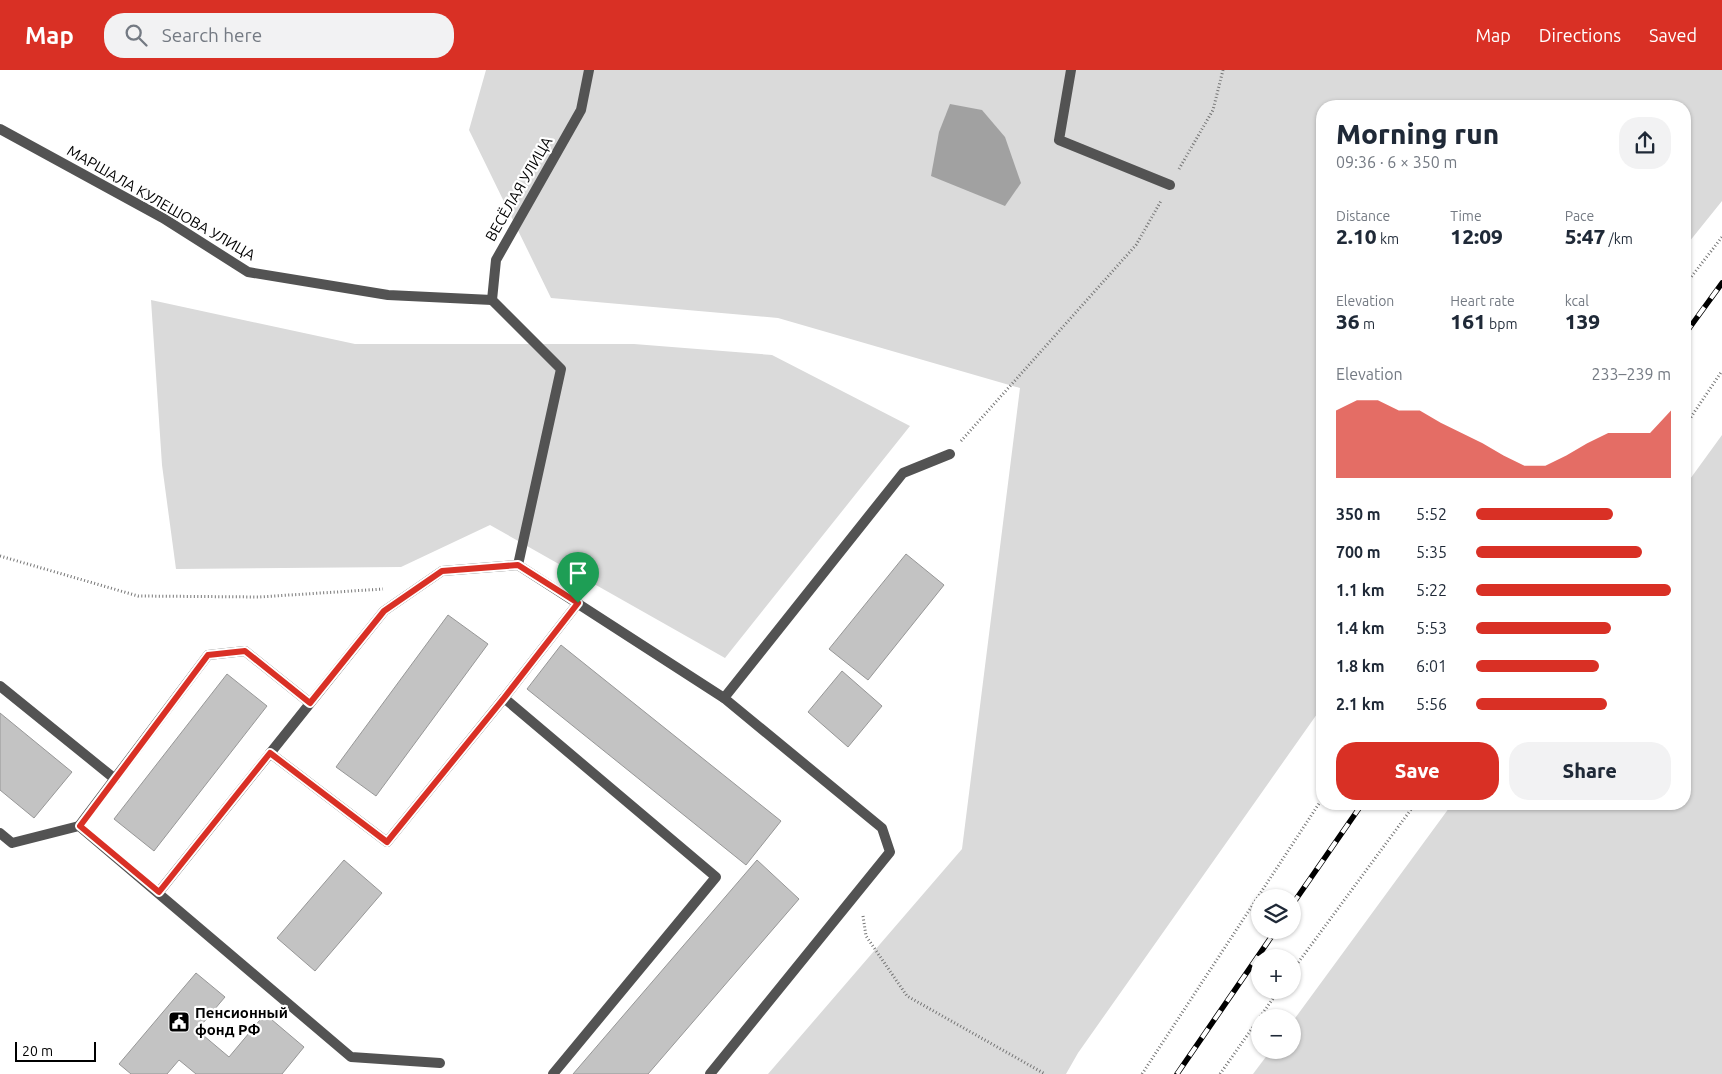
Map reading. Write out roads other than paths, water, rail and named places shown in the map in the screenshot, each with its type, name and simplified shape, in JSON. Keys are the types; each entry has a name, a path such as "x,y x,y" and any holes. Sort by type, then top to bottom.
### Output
{"street":[{"name":"ВЕСЁЛАЯ УЛИЦА","path":"492,300 496,260 581,110 589,70"},
{"path":"1071,70 1059,140 1170,185"},
{"name":"МАРШАЛА КУЛЕШОВА УЛИЦА","path":"0,129 163,218 248,272 388,295 492,300"},
{"path":"492,300 561,368 518,565"},
{"path":"724,698 903,473 950,454"},
{"path":"159,892 384,611 442,571 518,565 724,698 882,828 890,852 710,1074"},
{"path":"270,753 387,842 504,698 578,603"},
{"path":"0,834 12,843 80,826 208,655 245,651 310,703"},
{"path":"0,686 115,779"},
{"path":"504,698 716,877 553,1074"},
{"path":"80,826 351,1057 440,1063"}],"railway":[{"path":"1691,326 1722,283"},
{"path":"1301,892 1358,810"},
{"path":"1177,1074 1270,939"}],"place":[{"name":"Пенсионный фонд РФ","path":"179,1022"}]}
